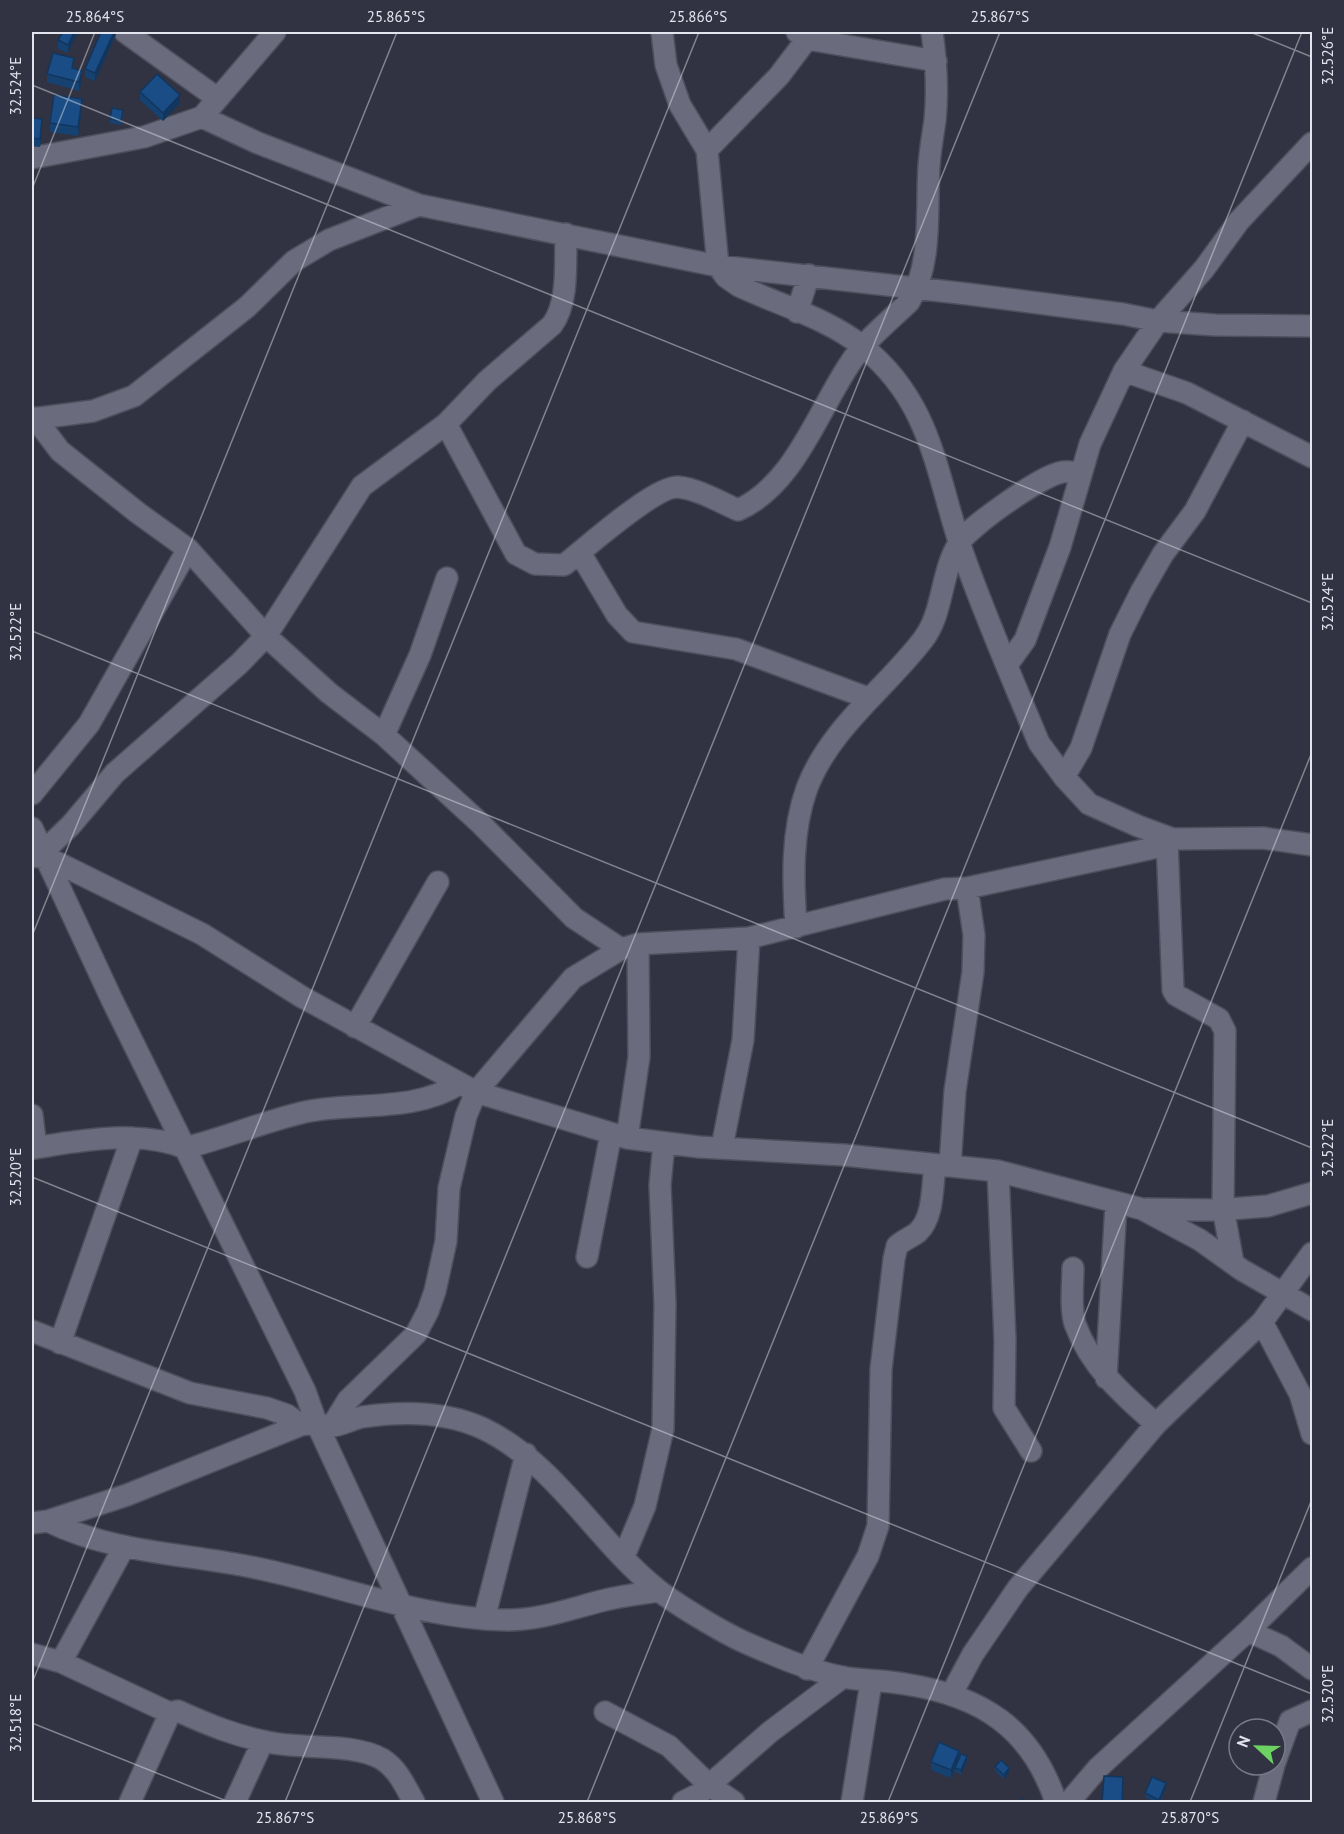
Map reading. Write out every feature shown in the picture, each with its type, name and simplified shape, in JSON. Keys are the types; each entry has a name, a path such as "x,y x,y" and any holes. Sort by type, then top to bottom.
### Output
{"street":[{"path":"125,32 217,99"},
{"path":"32,158 144,137 202,117 275,32"},
{"path":"662,32 666,65 680,105 707,150 718,266 726,277 740,286 797,312 863,347 889,371 923,422 933,448 959,543 1039,743 1064,777 1089,804 1170,840"},
{"path":"446,424 516,554 535,564 564,565 656,494 672,487 692,491 738,510 751,504 778,478 804,443 837,384 863,347 909,302 916,290 923,264 929,164 935,118 936,62 932,32"},
{"path":"707,150 779,76 802,35 936,62"},
{"path":"202,117 258,143 419,205 718,266 1123,314 1158,321 1215,325 1312,326"},
{"path":"1006,665 1025,640 1060,547 1081,473 1101,417 1124,371 1158,321 1204,269 1239,221 1312,143"},
{"path":"33,418 93,411 134,396 247,307 294,261 330,240 419,205"},
{"path":"41,855 71,825 115,773 239,664 266,636 362,486 446,424 487,381 526,349 558,317 566,234"},
{"path":"797,312 809,275"},
{"path":"1124,371 1187,393 1312,457"},
{"path":"33,418 60,451 188,549 266,636 329,693 384,735 481,824 574,918 629,947"},
{"path":"1064,777 1081,748 1120,634 1141,592 1163,554 1195,511 1243,421"},
{"path":"796,927 793,892 796,823 808,786 827,750 868,699 924,639 934,619 959,543 1002,506 1032,486 1062,472 1081,473"},
{"path":"32,794 89,724 188,549"},
{"path":"580,553 617,615 633,632 736,649 868,699"},
{"path":"384,735 420,655 447,578"},
{"path":"32,828 41,855 305,1391 316,1424 493,1803"},
{"path":"32,1115 34,1148 75,1141 132,1138 170,1142 185,1148 310,1111 411,1102 467,1088 573,978 629,947 748,938 922,894 967,888 1149,849 1170,840 1263,838 1312,845"},
{"path":"1170,840 1173,990 1176,995 1218,1018 1225,1031 1223,1209 1233,1263"},
{"path":"41,855 202,934 356,1027 467,1088 619,1136 664,1143 844,1155 998,1171 1142,1209 1223,1209 1268,1206 1312,1193"},
{"path":"356,1027 438,882"},
{"path":"807,1669 868,1556 878,1526 881,1369 894,1259 897,1246 918,1232 925,1221 943,1166 973,972 974,935 967,888"},
{"path":"722,1147 743,1040 748,938"},
{"path":"587,1257 639,1058 629,947"},
{"path":"316,1424 348,1400 416,1334 428,1311 435,1292 446,1241 449,1188 466,1116 467,1088"},
{"path":"60,1343 132,1138"},
{"path":"624,1556 645,1506 663,1429 665,1304 660,1185 664,1143"},
{"path":"998,1171 1005,1340 1004,1408 1031,1452"},
{"path":"1106,1378 1116,1203"},
{"path":"1142,1209 1200,1240 1233,1263 1312,1310"},
{"path":"951,1695 973,1654 1018,1588 1156,1424 1262,1322 1312,1253"},
{"path":"1073,1268 1075,1322 1106,1378 1156,1424"},
{"path":"1262,1322 1300,1394 1312,1434"},
{"path":"32,1331 190,1393 267,1408 316,1424"},
{"path":"40,1522 127,1495 316,1424 360,1418 430,1414 458,1419 483,1429 526,1454 658,1591 741,1640 807,1669 871,1682 904,1683 951,1695 990,1713 1025,1740 1051,1787 1056,1803"},
{"path":"484,1619 526,1454"},
{"path":"40,1522 92,1540 124,1547 247,1566 399,1603 484,1619 510,1620 548,1616 604,1600 658,1591"},
{"path":"61,1662 124,1547"},
{"path":"1069,1803 1098,1768 1248,1631 1312,1568"},
{"path":"1248,1631 1281,1646 1312,1669"},
{"path":"32,1654 61,1662 170,1713 178,1711 228,1734 263,1741 364,1752 380,1758 395,1769 414,1803"},
{"path":"683,1803 709,1785 770,1732 843,1677"},
{"path":"852,1803 871,1682"},
{"path":"1287,1730 1290,1722 1312,1711"},
{"path":"605,1712 669,1746 709,1785 734,1803"},
{"path":"130,1803 170,1713"},
{"path":"235,1803 263,1741"},
{"path":"1264,1803 1271,1777"}],"building":[{"path":"63,32 74,32 68,45 58,40"},
{"path":"101,32 114,32 95,73 85,69"},
{"path":"53,53 74,58 72,68 82,71 79,82 47,74"},
{"path":"157,74 180,95 163,113 140,92"},
{"path":"54,95 82,99 78,127 50,123"},
{"path":"112,108 123,110 121,121 110,119"},
{"path":"32,118 42,119 40,139 32,138"},
{"path":"939,1742 959,1751 951,1770 931,1762"},
{"path":"961,1754 967,1756 961,1770 955,1768"},
{"path":"1001,1760 1009,1768 1004,1775 995,1767"},
{"path":"1104,1776 1123,1777 1122,1803 1102,1803"},
{"path":"1152,1777 1166,1783 1159,1800 1145,1793"}]}
